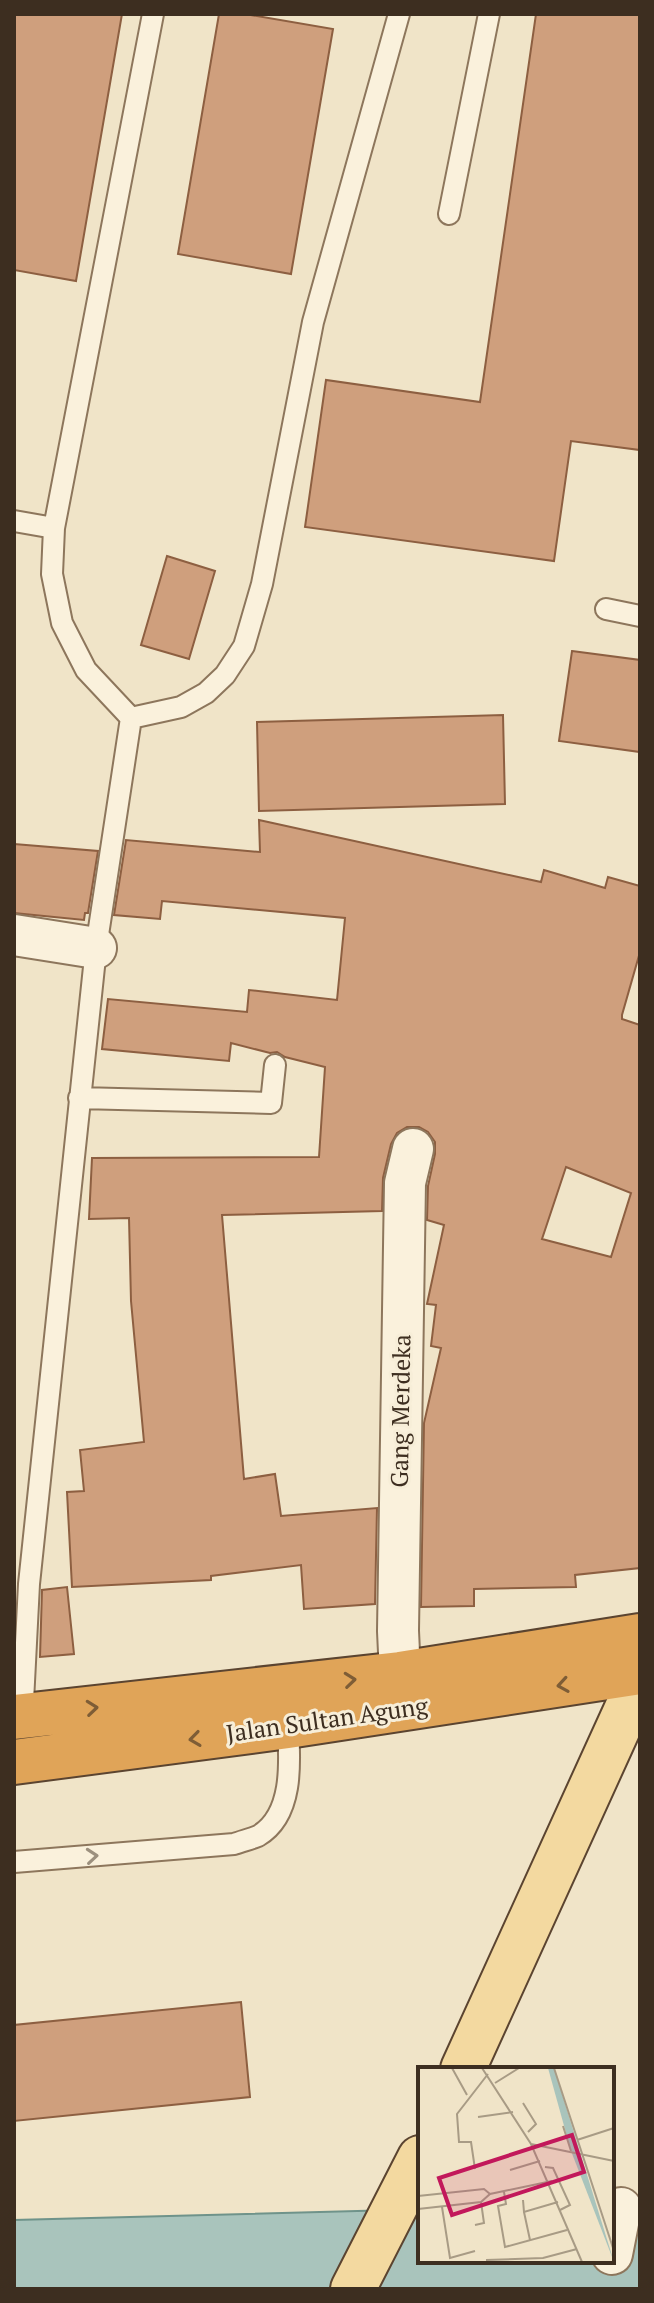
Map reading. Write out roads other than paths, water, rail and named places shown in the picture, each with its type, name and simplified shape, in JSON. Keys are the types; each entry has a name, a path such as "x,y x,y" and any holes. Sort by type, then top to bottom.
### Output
{"highway":[{"name":"Jalan Sultan Agung","path":"18,1717 400,1674 640,1636"},
{"name":"Jalan Sultan Agung","path":"22,1761 288,1726 640,1672"}],"main road":[{"path":"464,2067 640,1680"},
{"path":"353,2289 407,2211 418,2166"}],"street":[{"path":"14,935 96,948"},
{"name":"Gang Merdeka","path":"400,1674 398,1631 405,1183 413,1149"},
{"path":"614,2253 624,2208"}],"lane":[{"path":"131,718 86,670 62,623 52,574 54,528 153,14"},
{"path":"131,718 181,707 206,693 225,675 244,646 262,584 313,322 399,14"},
{"path":"449,214 489,14"},
{"path":"14,521 54,528"},
{"path":"606,609 640,616"},
{"path":"22,1761 18,1717 29,1584 79,1098 96,948 131,718"},
{"path":"79,1098 271,1103 275,1065"},
{"path":"14,1862 234,1844 259,1835 271,1823 290,1781 288,1726"}],"water":[{"path":"640,2209 640,2289 14,2289 14,2220 395,2210 418,2212 418,2263 614,2263 614,2257"}]}
